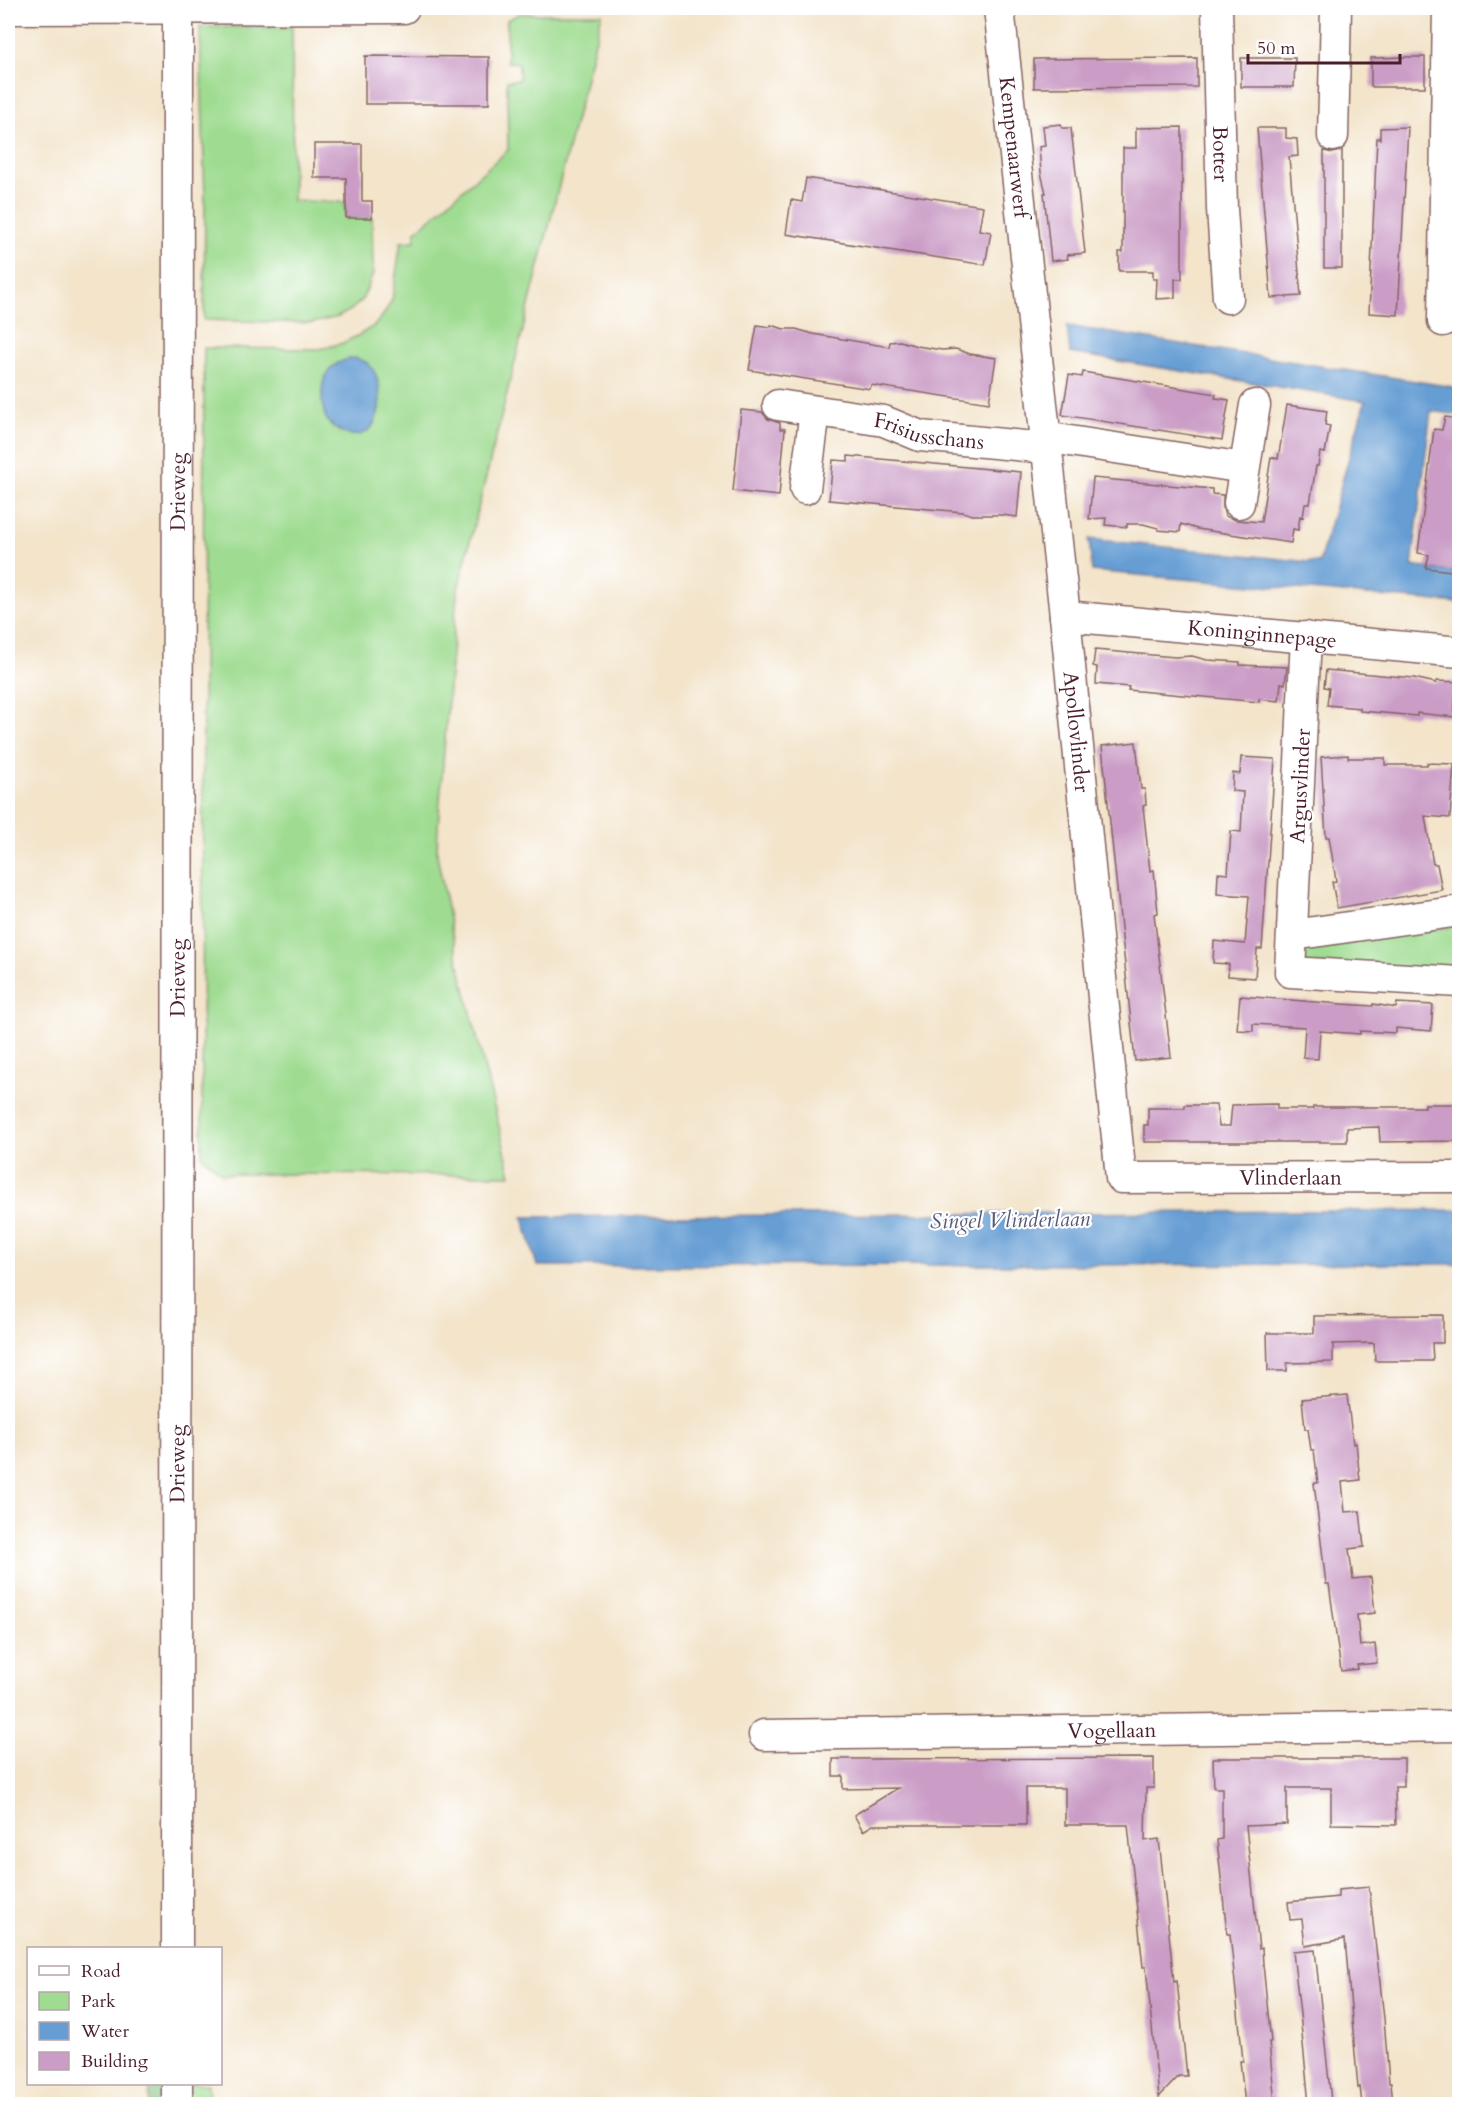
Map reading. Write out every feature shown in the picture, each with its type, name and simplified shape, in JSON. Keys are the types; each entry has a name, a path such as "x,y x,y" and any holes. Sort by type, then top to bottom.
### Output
{"street":[{"name":"Drieweg","path":"177,1947 178,8"},
{"path":"8,9 404,8"},
{"name":"Kempenaarwerf","path":"999,8 1029,286"},
{"name":"Botter","path":"1217,8 1222,209 1228,298"},
{"path":"1333,136 1336,8"},
{"path":"1443,321 1448,8"},
{"name":"Apollovlinder","path":"1029,286 1065,616 1121,1178"},
{"name":"Frisiusschans","path":"778,405 884,421 920,436 1045,442 1244,468"},
{"path":"1239,503 1255,405"},
{"path":"806,489 816,411"},
{"name":"Koninginnepage","path":"1065,616 1460,652"},
{"name":"Argusvlinder","path":"1306,637 1290,972 1460,982"},
{"path":"1293,935 1460,910"},
{"name":"Vlinderlaan","path":"1121,1178 1460,1177"},
{"name":"Vogellaan","path":"764,1735 1460,1726"},
{"path":"177,2085 177,2104"}],"green space":[{"path":"519,14 602,14 457,593 438,826 437,855 454,944 511,1175 223,1174 202,1156 204,348 320,349 343,343 374,326 392,300 401,242 415,241 415,232 508,150 507,81 519,80 519,63 507,62 507,20","holes":["367,363 378,383 379,408 339,431 329,422"]},
{"path":"200,27 292,27 293,201 345,202 345,218 372,218 373,274 362,300 351,310 338,317 312,323 204,320 205,201"},
{"path":"1458,926 1459,970 1302,964 1299,947"},
{"path":"150,2085 173,2085 173,2104 149,2104"},
{"path":"187,2085 208,2085 209,2104 187,2104"}],"water":[{"path":"1067,326 1459,388 1459,415 1431,411 1412,566 1459,573 1459,603 1092,571 1089,539 1319,563 1365,401 1070,353"},
{"path":"354,358 365,362 376,374 380,398 378,413 372,427 359,435 344,433 331,425 326,418 322,400 323,384 329,371 339,362"},
{"name":"Singel Vlinderlaan","path":"1459,1210 1459,1264 537,1266 523,1217"}],"building":[{"path":"365,56 489,57 489,104 365,104"},
{"path":"1425,57 1425,87 1371,87 1371,58"},
{"path":"1197,58 1197,87 1034,88 1034,59"},
{"path":"1241,58 1295,58 1294,87 1241,87"},
{"path":"1061,124 1062,128 1071,128 1085,253 1067,255 1068,259 1051,261 1044,193 1046,193 1041,173 1039,147 1045,146 1043,126"},
{"path":"1182,127 1182,279 1175,279 1175,298 1156,299 1157,279 1153,279 1153,271 1119,271 1119,252 1123,252 1123,148 1136,148 1136,128"},
{"path":"1408,127 1398,315 1369,313 1377,138 1380,139 1380,128"},
{"path":"1257,128 1286,128 1286,138 1297,139 1298,156 1289,157 1301,296 1271,298"},
{"path":"314,144 362,144 362,201 372,201 372,218 346,218 346,178 314,178"},
{"path":"1342,150 1342,268 1324,268 1324,151 1333,153"},
{"path":"806,178 983,206 979,230 991,232 985,265 786,234 791,200 802,202"},
{"path":"757,325 796,329 889,347 890,342 900,341 917,346 942,350 956,349 970,354 996,358 989,403 871,385 870,389 749,370"},
{"path":"1083,372 1216,394 1215,398 1229,400 1222,440 1062,415 1069,375 1082,377"},
{"path":"1287,405 1327,411 1325,425 1330,426 1325,453 1320,452 1318,466 1316,466 1310,504 1305,504 1298,530 1293,529 1291,543 1197,529 1181,524 1180,532 1158,530 1158,528 1143,524 1127,524 1127,527 1105,525 1106,518 1089,519 1093,478 1212,489 1212,494 1223,495 1225,516 1236,520 1261,522 1271,457 1278,459"},
{"path":"741,410 762,412 768,419 780,423 780,429 785,429 779,496 733,491"},
{"path":"1445,417 1460,419 1460,572 1426,568 1429,555 1418,553 1434,429 1442,430"},
{"path":"848,456 1021,472 1017,517 972,515 963,512 829,500 833,460 848,461"},
{"path":"1095,650 1175,657 1192,656 1207,660 1240,662 1240,665 1287,667 1285,684 1281,683 1279,701 1259,699 1259,702 1128,690 1129,687 1096,684 1097,667 1093,666"},
{"path":"1326,670 1414,678 1436,683 1436,681 1460,682 1460,700 1455,699 1454,717 1360,711 1360,708 1327,705 1329,688 1324,687"},
{"path":"1136,742 1141,789 1145,789 1146,805 1143,806 1150,871 1154,870 1158,913 1154,914 1171,1057 1135,1061 1102,746"},
{"path":"1348,755 1348,758 1385,758 1385,765 1454,764 1450,818 1425,816 1433,864 1437,864 1442,890 1337,908 1332,882 1336,881 1329,837 1326,837 1321,757"},
{"path":"1241,757 1275,759 1262,949 1257,949 1255,978 1228,976 1229,964 1213,963 1214,941 1245,944 1249,896 1217,894 1218,873 1228,874 1231,831 1241,832 1243,792 1232,791 1233,773 1240,774"},
{"path":"1240,996 1373,1006 1373,1004 1396,1008 1397,1003 1433,1005 1431,1031 1396,1028 1396,1033 1360,1031 1360,1034 1320,1031 1318,1059 1303,1058 1305,1027 1253,1024 1253,1031 1237,1030"},
{"path":"1277,1104 1277,1109 1313,1109 1313,1107 1425,1107 1425,1104 1460,1104 1460,1141 1380,1142 1379,1127 1347,1128 1347,1142 1144,1142 1144,1125 1148,1125 1148,1108 1216,1105 1219,1126 1230,1126 1232,1105"},
{"path":"1443,1315 1443,1343 1432,1343 1433,1361 1375,1361 1374,1343 1333,1344 1333,1362 1287,1363 1287,1371 1268,1371 1267,1333 1314,1333 1314,1316"},
{"path":"1347,1395 1360,1480 1342,1482 1345,1512 1360,1511 1364,1547 1349,1549 1353,1579 1371,1577 1375,1613 1357,1615 1360,1646 1375,1644 1377,1663 1357,1665 1358,1669 1341,1671 1329,1584 1326,1584 1314,1483 1318,1483 1314,1450 1311,1450 1308,1429 1305,1429 1302,1399"},
{"path":"1154,1758 1154,1788 1146,1788 1145,1841 1159,1839 1174,1982 1177,1981 1187,2076 1179,2076 1159,2097 1146,1967 1143,1967 1128,1825 1065,1825 1065,1788 1026,1788 1026,1825 873,1825 863,1831 854,1815 898,1788 843,1789 843,1776 833,1776 833,1759"},
{"path":"1213,1758 1404,1758 1404,1787 1395,1787 1396,1825 1331,1824 1331,1788 1287,1788 1287,1824 1246,1826 1259,1949 1262,1948 1275,2104 1245,2104 1230,1934 1227,1934 1217,1840 1222,1839 1222,1788 1214,1788"},
{"path":"1369,1887 1393,2104 1362,2104 1360,2087 1358,2088 1345,1939 1305,1946 1302,1919 1290,1920 1288,1902 1338,1897 1338,1890"},
{"path":"1315,1950 1331,2104 1309,2104 1293,1952"}]}
